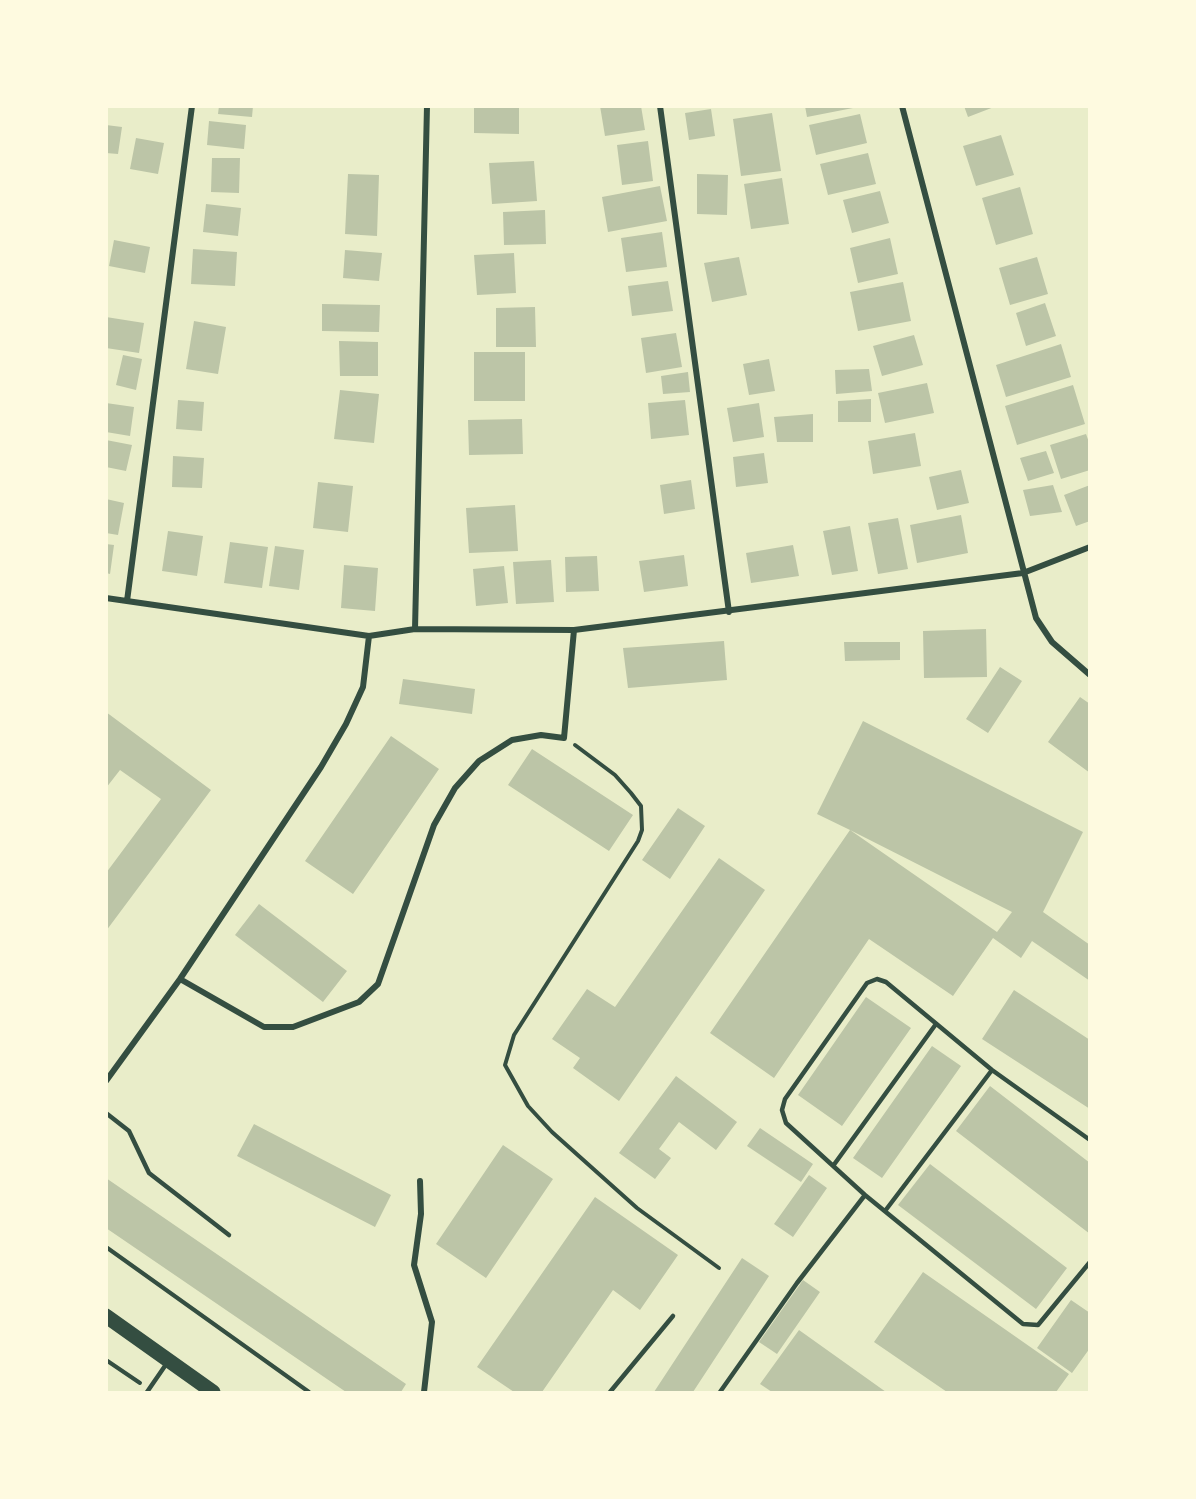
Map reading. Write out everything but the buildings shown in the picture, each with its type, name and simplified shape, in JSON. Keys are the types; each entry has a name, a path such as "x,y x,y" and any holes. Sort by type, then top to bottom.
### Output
{"main road":[{"path":"106,1316 213,1392"}],"street":[{"path":"127,601 192,106"},
{"path":"415,629 427,106"},
{"path":"660,106 729,612"},
{"path":"902,106 1036,618 1052,642 1089,675"},
{"path":"106,598 369,636 415,629 574,630 1023,573 1089,547"},
{"path":"180,979 264,1027 293,1027 359,1002 378,984 434,825 455,788 479,761 512,740 541,735 564,738 574,630"},
{"path":"106,1081 180,979 321,767 346,724 363,687 369,636"},
{"path":"420,1181 421,1214 414,1265 432,1322 424,1392"}],"lane":[{"path":"1089,1140 992,1070 886,982 877,979 867,983 785,1099 782,1110 786,1123 865,1195 1023,1324 1038,1325 1089,1262"},
{"path":"833,1166 936,1024"},
{"path":"885,1211 992,1070"},
{"path":"106,1113 129,1131 149,1173 229,1235"},
{"path":"720,1392 797,1283 865,1195"},
{"path":"610,1392 673,1316"},
{"path":"148,1391 169,1361"}],"path":[{"path":"564,738 590,754 631,793 641,806 642,830 638,841 514,1035 505,1065 528,1106 552,1132 637,1208 719,1268"},
{"path":"106,1247 309,1392"},
{"path":"106,1360 148,1391"}]}
